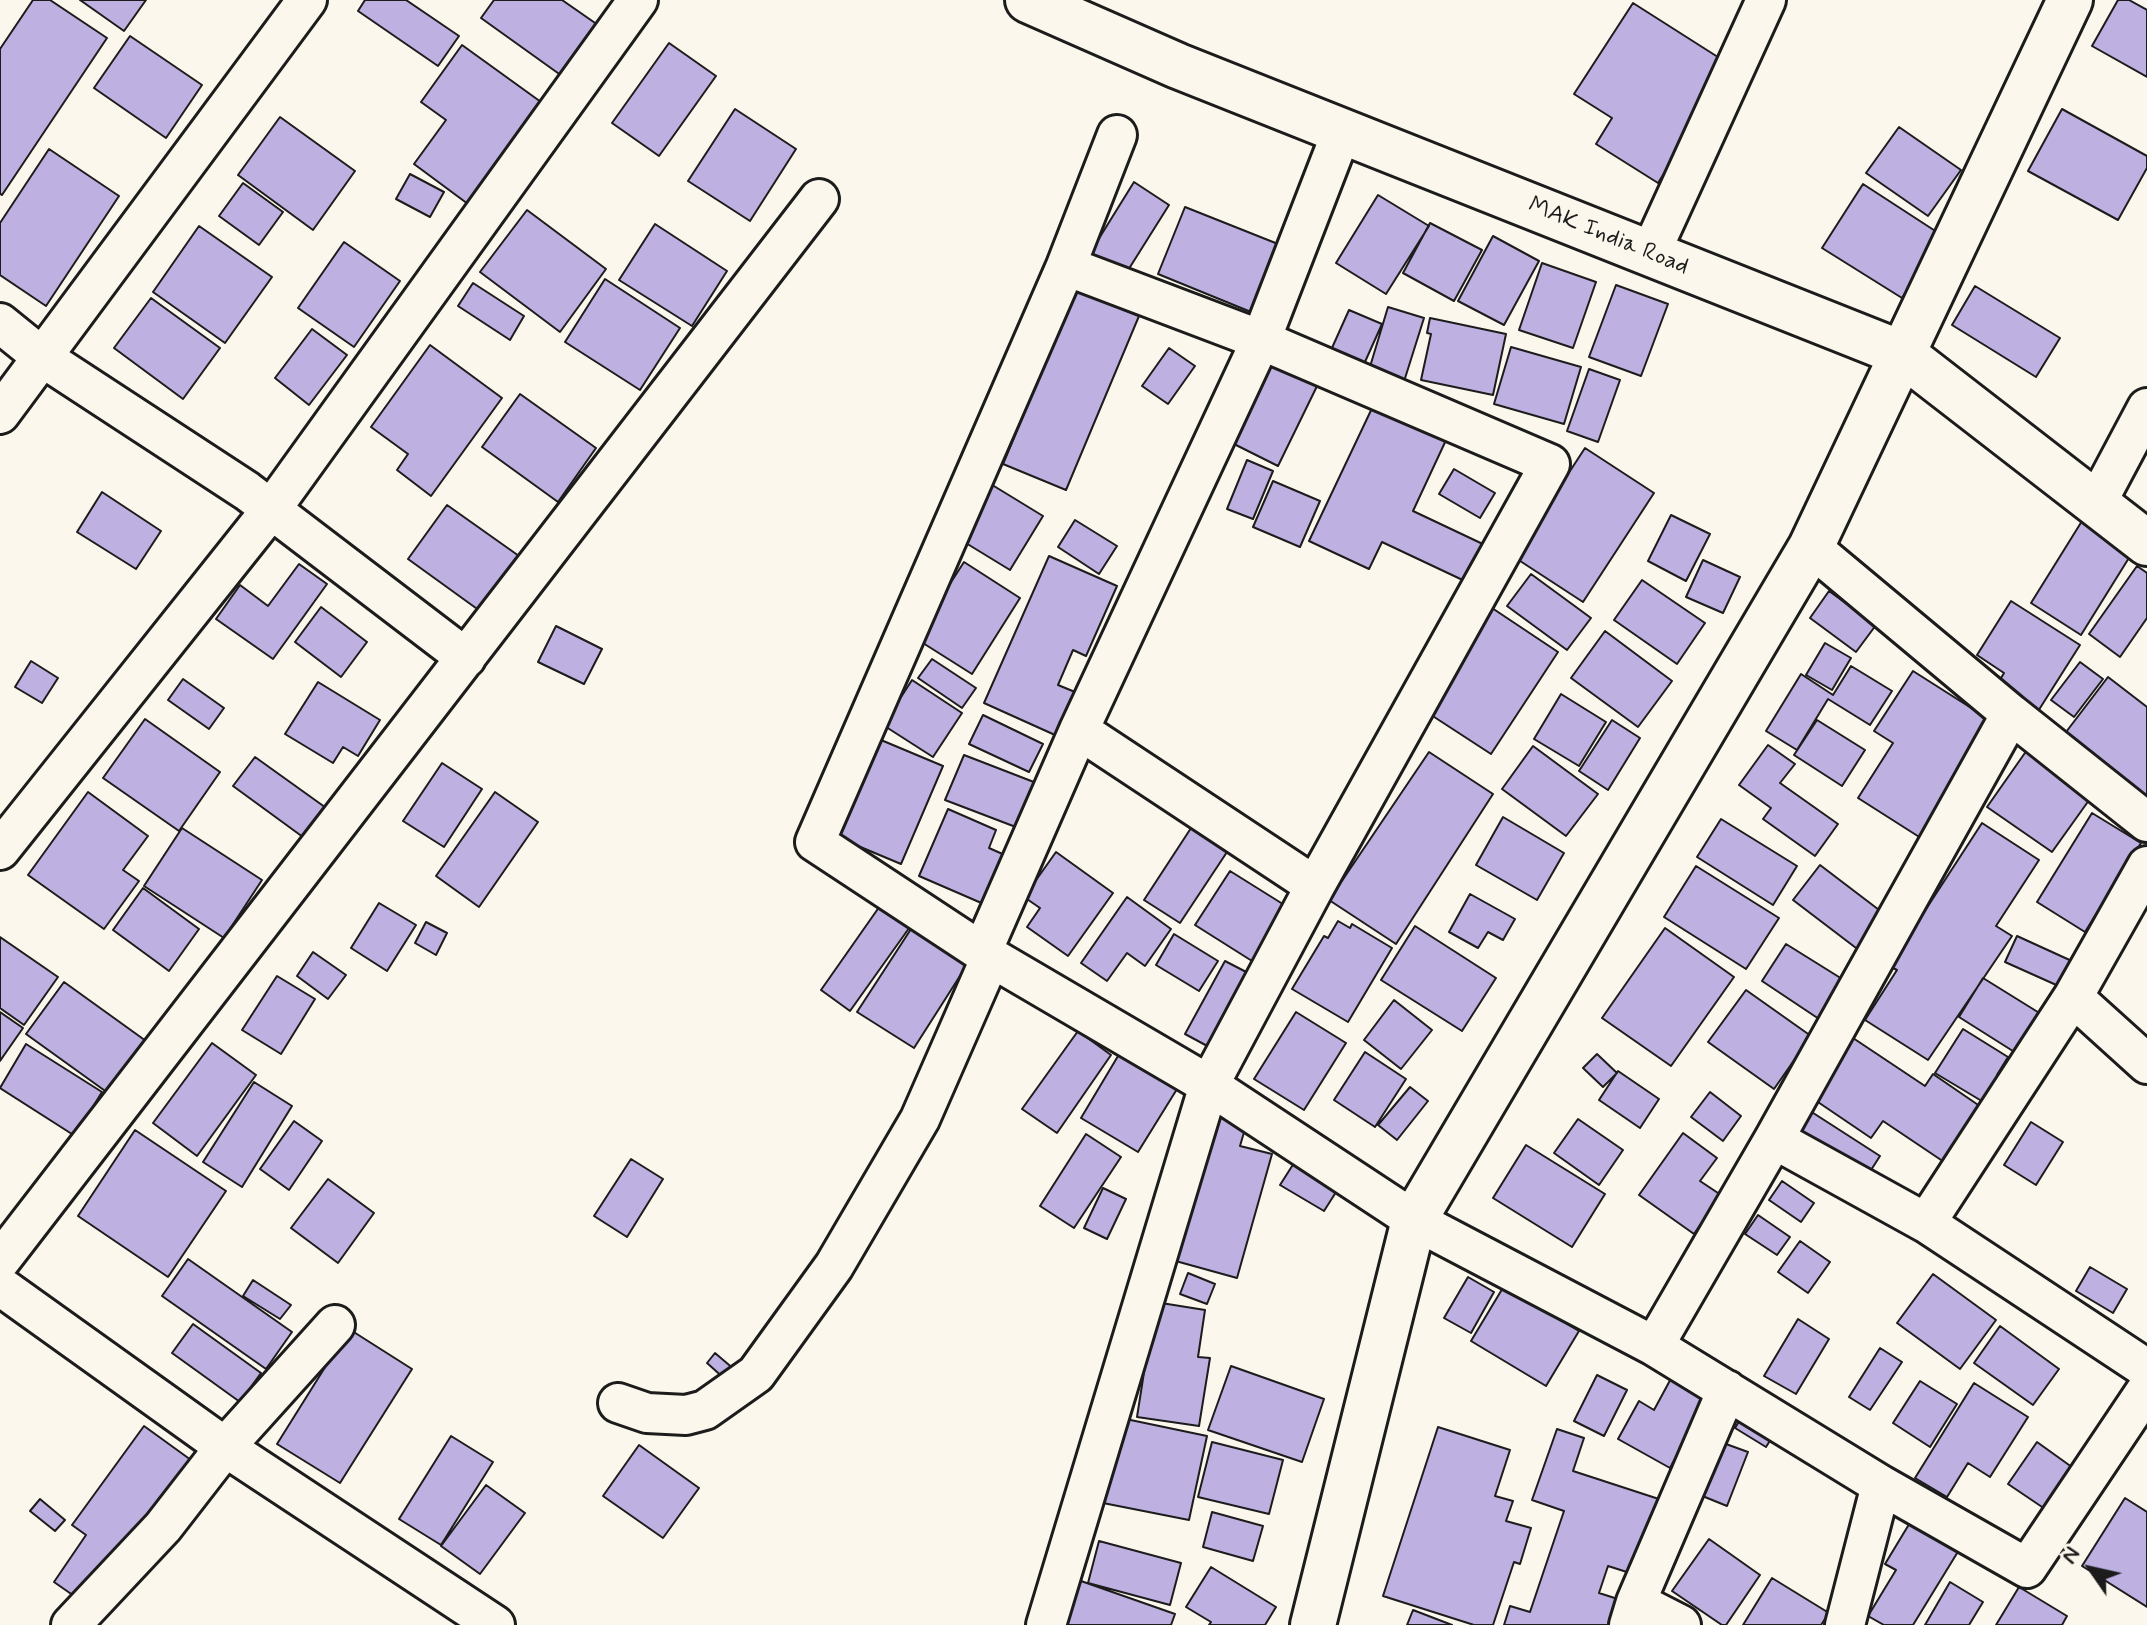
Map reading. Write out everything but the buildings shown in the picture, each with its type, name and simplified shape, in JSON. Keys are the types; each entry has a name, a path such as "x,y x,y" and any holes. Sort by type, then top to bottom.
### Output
{"street":[{"path":"0,414 307,0"},
{"path":"0,850 270,511 638,0"},
{"name":"MAK India Road","path":"1028,0 1178,66 1903,354 2147,543"},
{"path":"1650,254 1766,0"},
{"path":"1313,1625 1414,1220 1811,547 2070,0"},
{"path":"618,1403 647,1413 686,1415 705,1410 756,1374 834,1266 920,1119 1079,730 1261,340 1342,131"},
{"path":"1117,135 1066,266 815,842 986,954 1209,1085 1414,1220 1654,1346 1881,1485 2027,1568 2147,1389"},
{"path":"0,1261 819,199"},
{"path":"1046,1625 1209,1085 1315,886 1550,464 1261,340 1066,266"},
{"path":"0,323 42,357 247,491 466,658"},
{"path":"2096,504 2147,408"},
{"path":"1811,547 2011,714 2147,822"},
{"path":"1654,1346 1774,1139 2011,714"},
{"path":"1079,730 1315,886"},
{"path":"1926,1223 2073,997 2147,866"},
{"path":"2073,997 2147,1064"},
{"path":"1774,1139 1926,1223 2147,1369"},
{"path":"0,1286 225,1447 495,1625"},
{"path":"71,1625 163,1527 225,1447 335,1325"},
{"path":"1681,1625 1632,1614 1727,1390"},
{"path":"1845,1625 1881,1485"}]}
